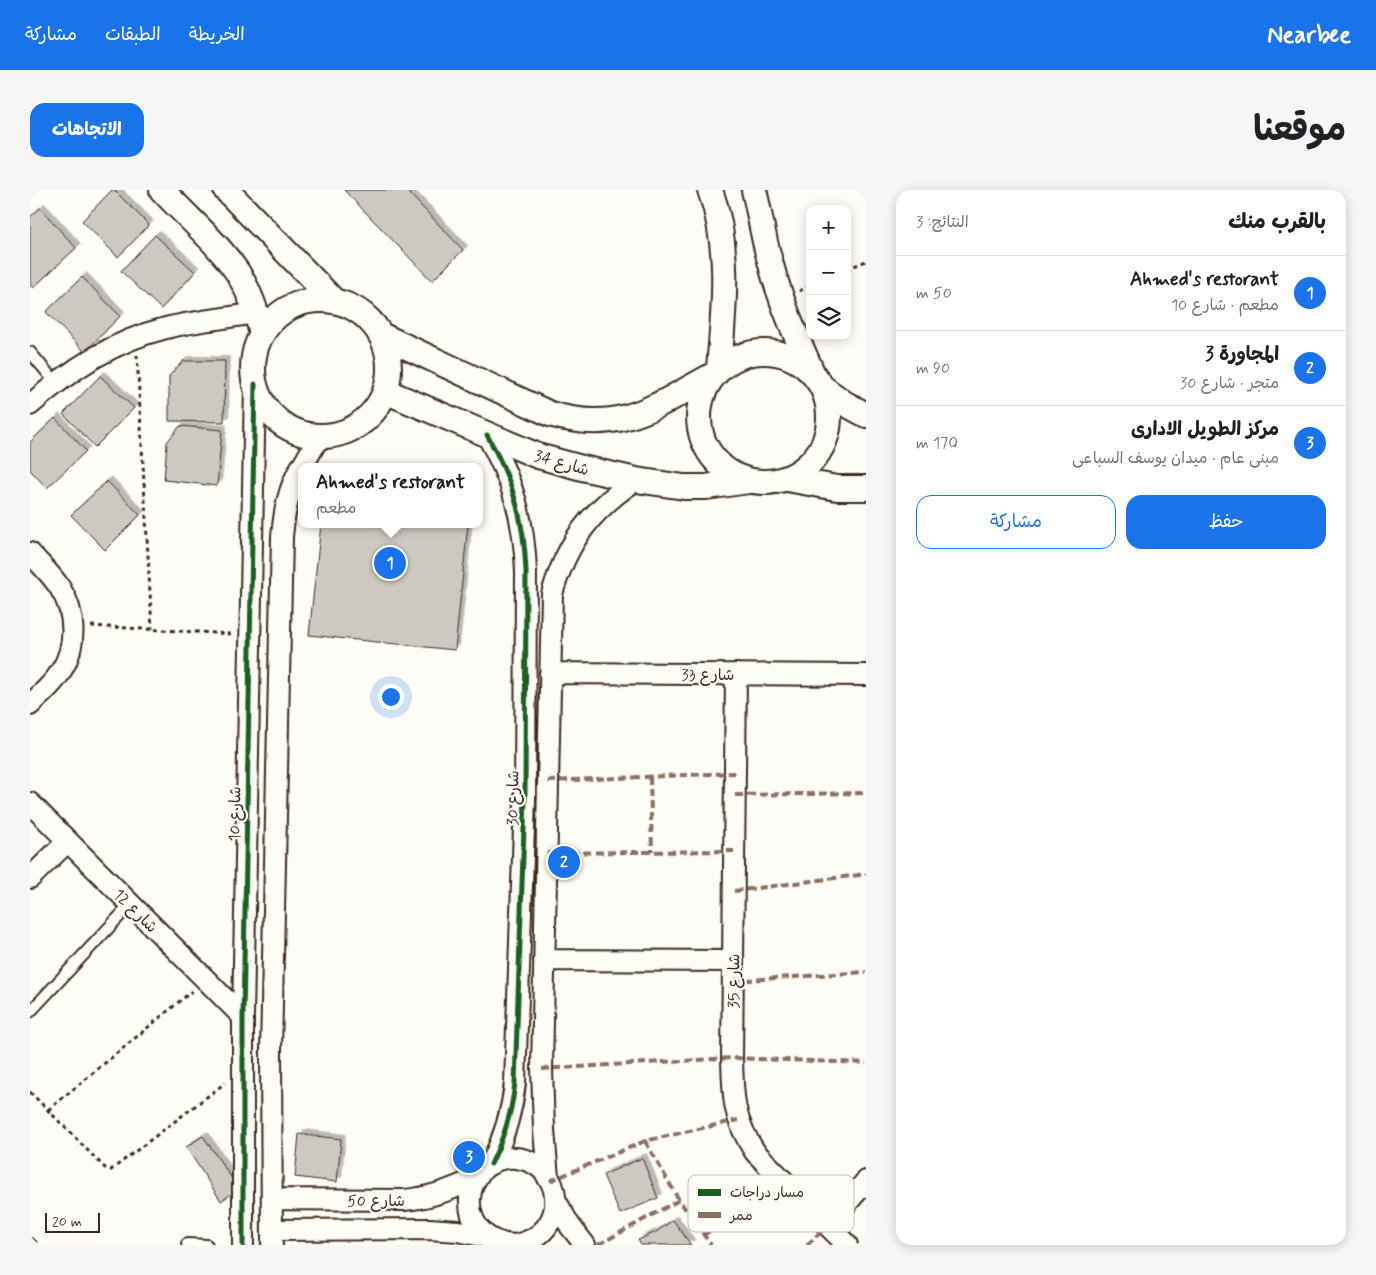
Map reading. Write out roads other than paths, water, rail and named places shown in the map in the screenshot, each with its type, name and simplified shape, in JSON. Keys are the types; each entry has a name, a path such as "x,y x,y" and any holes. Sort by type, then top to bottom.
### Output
{"street":[{"path":"30,405 81,365 101,353 136,337 166,328 259,323 275,318 292,306 313,300 334,301 352,308 368,319 381,335 388,353 389,372 386,391 378,406 367,419 353,429 337,435 320,437 298,432 278,421 263,404 254,384 253,367 259,323 248,293 238,274 225,256 162,190"},
{"path":"226,190 334,301"},
{"path":"710,190 714,200 722,239 725,281 716,372 702,394 698,416 702,438 712,458 729,473 749,481 768,483 787,479 803,470 816,457 825,441 829,423 828,405 798,342 776,283 764,239 754,190"},
{"path":"381,335 550,414 568,420 608,422 646,412 716,372 734,358 750,353 767,352 784,355 800,363 844,403 866,415"},
{"name":"شارع 10","path":"243,1245 242,1060 254,384"},
{"name":"شارع 34","path":"386,391 538,456 582,468 636,480 684,487 706,487 749,481"},
{"name":"شارع 30","path":"486,435 508,477 516,500 523,532 526,571 525,799 515,1083 505,1133 491,1164"},
{"path":"304,463 320,437"},
{"path":"273,1237 272,1050 282,537 286,503 298,474"},
{"path":"787,479 837,488 866,488"},
{"path":"548,1178 542,1084 552,594 557,576 575,538 588,521 618,492 636,480"},
{"path":"30,553 59,586 66,598 73,625 72,642 68,658 61,673 30,705"},
{"path":"526,571 557,576"},
{"name":"شارع 33","path":"550,673 866,675"},
{"name":"شارع 35","path":"736,674 732,1058 734,1105 745,1137 755,1152 777,1175"},
{"name":"شارع 12","path":"30,803 243,1017"},
{"path":"30,878 68,841"},
{"path":"544,960 733,961"},
{"path":"242,1060 272,1050"},
{"path":"515,1083 542,1084"},
{"path":"516,1158 540,1168 548,1178 554,1190 553,1216 545,1230 536,1238 526,1243 515,1245 495,1242 486,1236 476,1225 470,1210 470,1194 476,1178 482,1170 491,1164 503,1159 516,1158"},
{"name":"شارع 50","path":"272,1199 404,1200 441,1194 476,1178"},
{"path":"854,1196 866,1182"},
{"path":"555,1199 566,1219 585,1245"},
{"name":"شارع 50","path":"273,1237 429,1229 458,1231 486,1236"},
{"name":"شارع 35","path":"833,1232 847,1245"}],"lane":[{"path":"30,352 56,383"},
{"path":"30,1012 131,904"},
{"path":"188,1244 207,1245"}],"place":[{"name":"Ahmed's restorant","path":"390,563"},
{"name":"المجاورة 3","path":"564,862"},
{"name":"مركز الطويل الادارى","path":"469,1157"}]}
